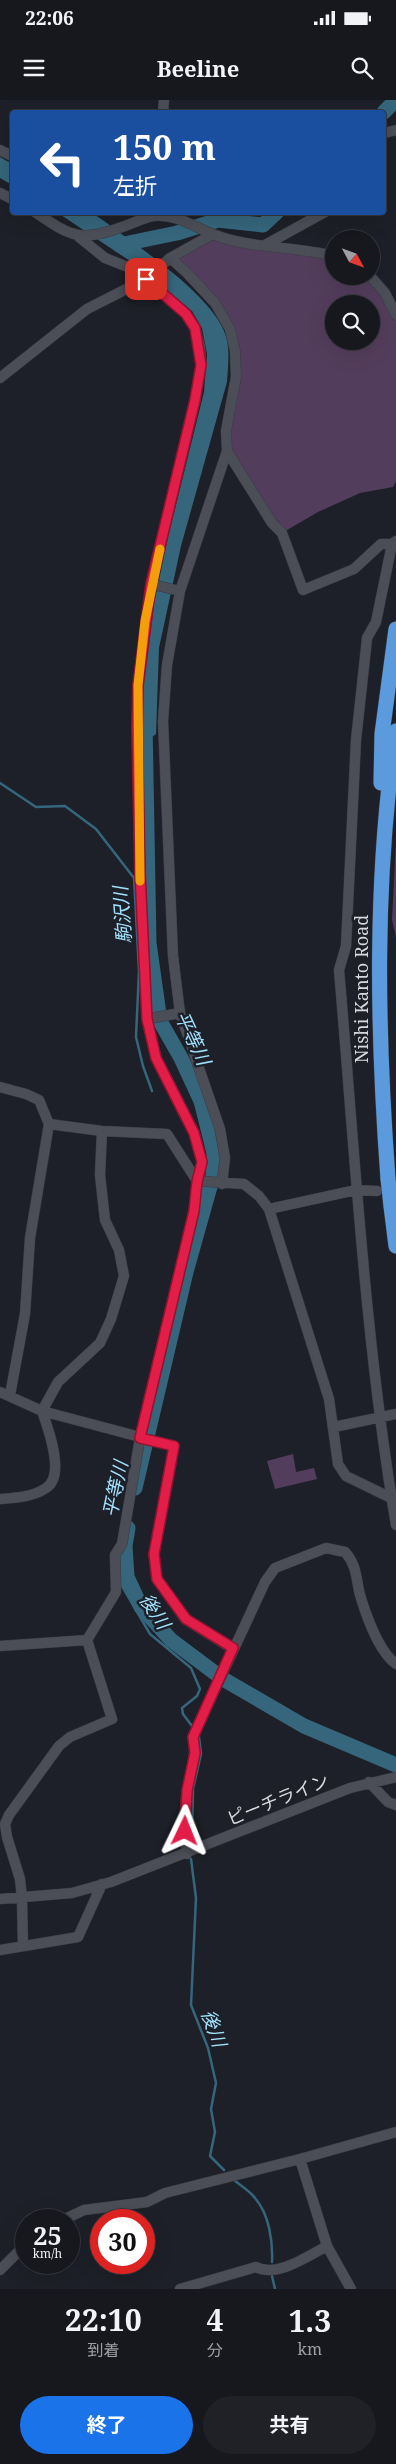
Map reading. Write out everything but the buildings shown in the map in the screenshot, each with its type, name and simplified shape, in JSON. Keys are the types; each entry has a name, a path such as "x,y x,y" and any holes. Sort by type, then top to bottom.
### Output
{"highway":[{"path":"379,926 378,857 382,734 395,632"},
{"name":"Nishi Kanto Road","path":"396,731 388,800 379,926 380,1055 388,1180 396,1246"},
{"path":"388,800 396,768"}],"street":[{"path":"23,1946 20,1879 5,1824 9,1815 59,1746 70,1737 112,1719 87,1640 116,1592 114,1555 122,1544 140,1438 194,1211 202,1162 194,1133 156,1058 147,1019 140,873 137,728 138,685 151,584 195,400 201,365 195,328 186,314 146,279 130,268 105,258 79,237 59,229 39,215"},
{"path":"265,245 320,215"},
{"path":"79,237 98,235 153,216 180,216 211,233 237,242 311,250 325,254"},
{"path":"0,378 87,309 146,279 170,258 211,233"},
{"path":"170,258 215,303 230,329 235,351 236,377 226,431 227,451 180,591 167,664 163,721 174,956 180,1012 220,1129 224,1158 222,1184"},
{"path":"378,285 385,293 396,315"},
{"path":"227,451 272,523 282,533 303,590 354,569 381,544 394,542 376,622 368,638 366,648 356,740 346,946 339,970 356,1190 379,1418 396,1525"},
{"path":"151,584 180,591"},
{"path":"147,1019 180,1012"},
{"path":"0,1086 39,1100 49,1124 30,1238 25,1314 5,1393 42,1411 174,1446 154,1554 157,1579 186,1619 231,1653"},
{"path":"49,1124 102,1131 167,1134 200,1182"},
{"path":"0,1499 21,1497 47,1488 55,1475 50,1438 42,1411 58,1382 100,1342 111,1319 124,1276 119,1250 105,1220 100,1175 102,1131"},
{"path":"200,1182 244,1184 259,1196 268,1209 329,1399 338,1464 346,1476 391,1498"},
{"path":"268,1209 356,1190 377,1192"},
{"path":"334,1427 396,1414"},
{"path":"187,1854 185,1817 187,1791 195,1753 193,1737 268,1576 276,1568 326,1548 345,1552 351,1558 355,1567 360,1595 382,1649 396,1664"},
{"path":"0,1646 87,1640"},
{"name":"ピーチライン","path":"0,1899 72,1892 102,1884 187,1854 370,1782 391,1777"},
{"path":"370,1782 388,1802 396,1805"},
{"path":"0,1950 78,1937 102,1884"},
{"path":"80,2212 147,2202 165,2193 300,2159 396,2132"},
{"path":"300,2159 327,2246 351,2289"},
{"path":"180,2289 256,2267 263,2270 284,2267 327,2246"},
{"path":"0,2270 15,2255"}],"shaded area":[{"path":"213,234 325,254 325,285 376,285 396,315 396,481 393,487 360,493 318,512 282,533 227,451 235,351 215,303 170,258"},
{"path":"396,841 396,937 392,920"},
{"path":"293,1454 296,1472 314,1468 317,1479 275,1489 267,1461"}],"water":[{"path":"0,157 10,163 10,184 0,178"},
{"path":"61,215 95,215 173,273 191,288 218,320 226,336 228,347 227,382 181,546 159,648 156,734 139,747 145,647 168,537 204,392 207,354 202,328 192,311 142,269"}],"waterway":[{"path":"386,110 396,100"},
{"path":"119,245 177,233 218,220 263,225 274,215"},
{"name":"平等川","path":"135,1488 186,1272 213,1176 214,1153 201,1101 181,1058 160,1021 149,943 145,721"},
{"name":"駒沢川","path":"0,783 36,807 65,806 96,829 134,878 139,971 136,1037 143,1066 152,1091"},
{"name":"平等川","path":"128,1528 125,1546 127,1577 141,1607 171,1640 223,1679 304,1726 396,1765"},
{"name":"後川","path":"120,1568 122,1586 150,1634 191,1668 200,1689 197,1696 182,1708 183,1714 192,1726"},
{"name":"後川","path":"192,1839 193,1789 201,1754 199,1737"},
{"name":"後川","path":"191,1859 196,1898 191,2005 208,2048 216,2083 211,2109 215,2132 210,2156 224,2170"},
{"name":"後川","path":"234,2180 253,2195 264,2212 271,2237 272,2262"},
{"name":"後川","path":"272,2276 275,2289"}],"slow traffic":[{"path":"140,881 138,685 145,621 151,584 160,549"}],"route":[{"path":"146,279 186,314 195,328 200,347 201,365 195,400 151,584 138,685 137,728 140,873 147,1019 156,1058 194,1133 202,1162 197,1182 194,1211 140,1438 174,1446 154,1554 157,1579 170,1600 186,1619 233,1648 193,1737 195,1753 187,1791 185,1831"}]}
